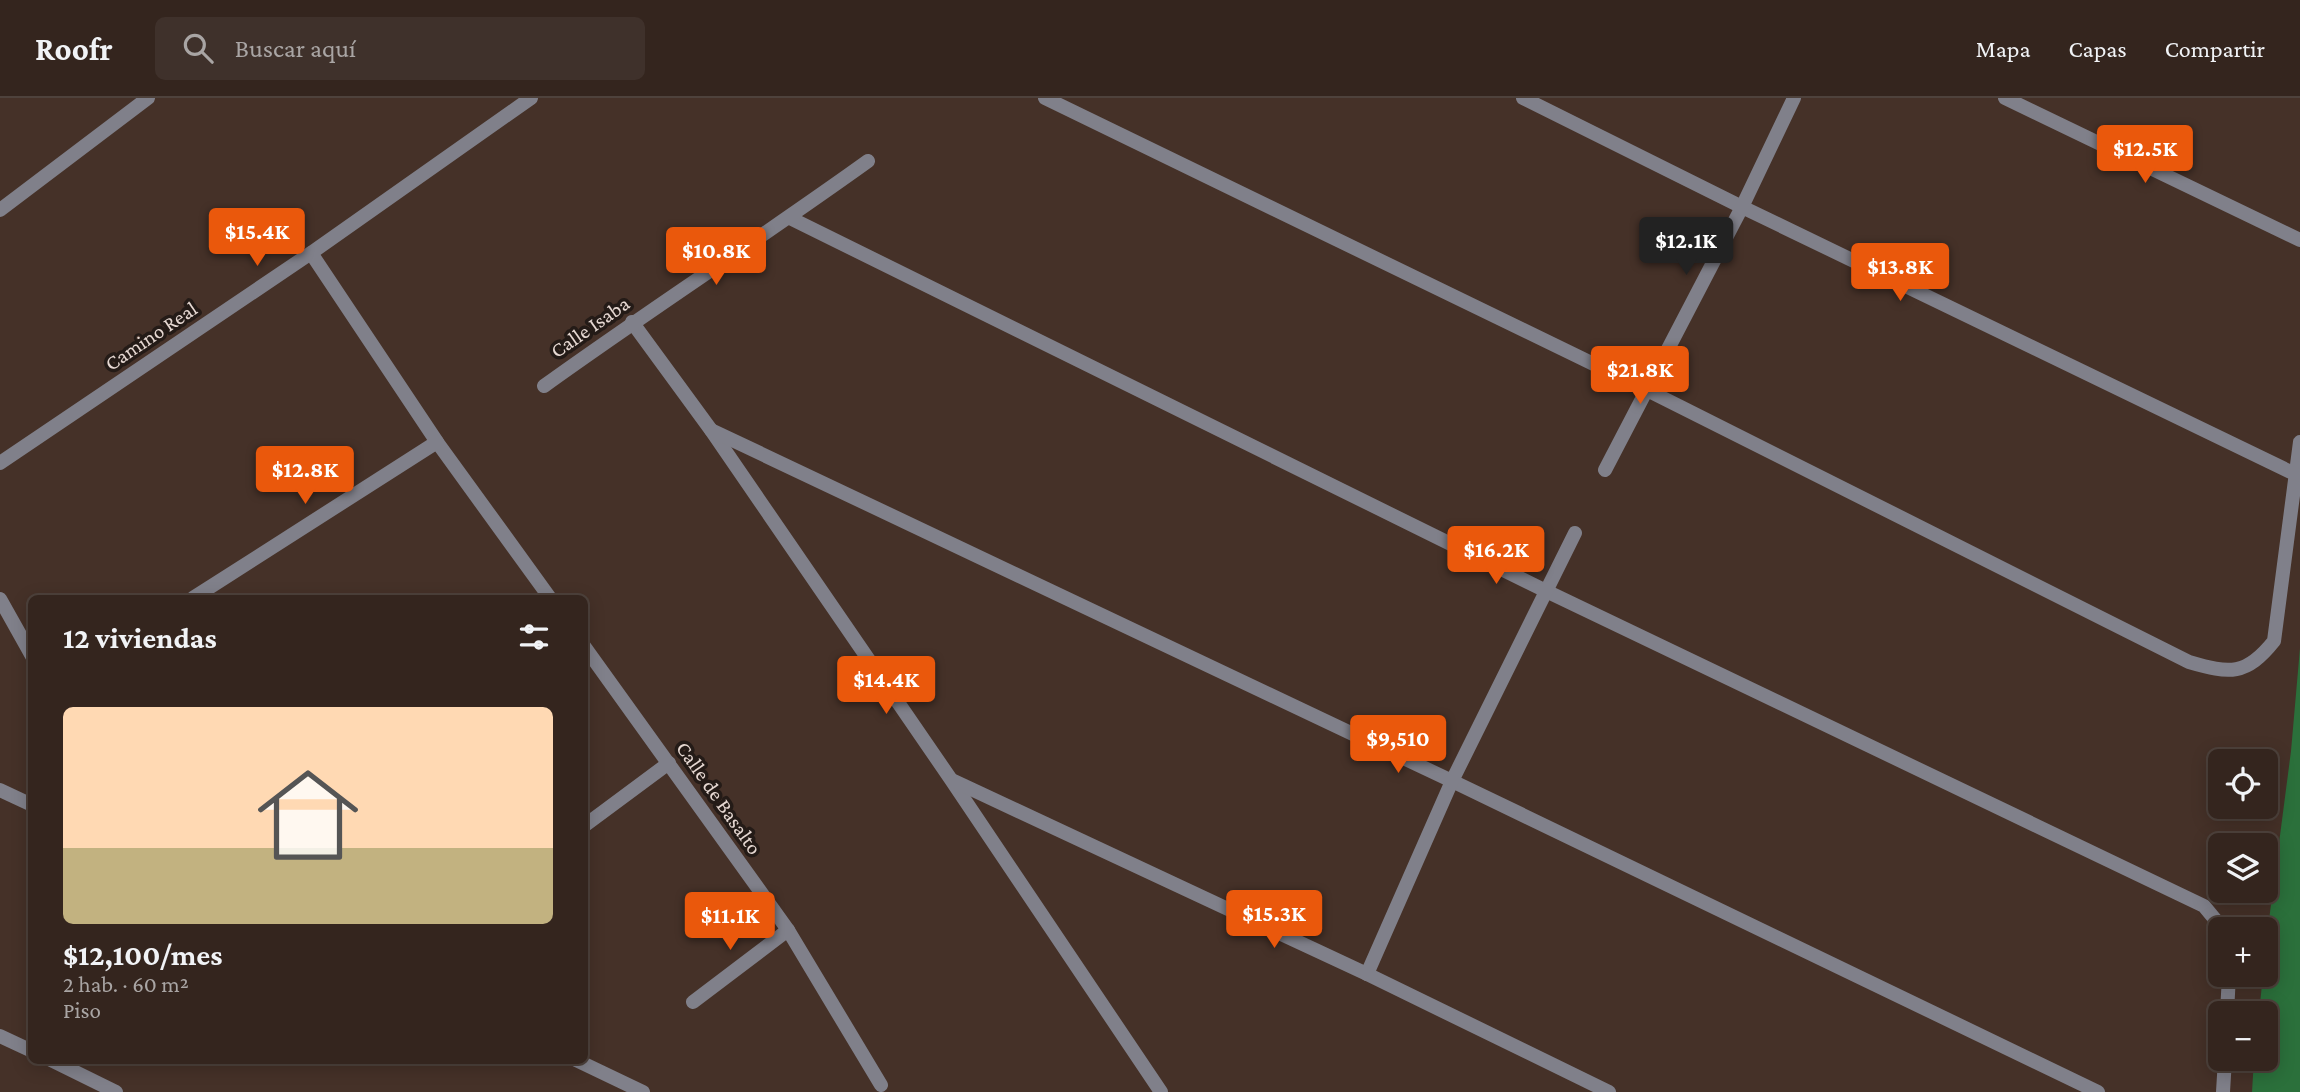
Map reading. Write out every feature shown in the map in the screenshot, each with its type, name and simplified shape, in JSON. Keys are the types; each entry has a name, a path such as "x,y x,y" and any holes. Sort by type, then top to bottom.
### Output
{"street":[{"path":"0,210 148,98"},
{"name":"Camino Real","path":"0,463 311,253 531,98"},
{"path":"1045,98 1647,390 2189,662 2214,669 2244,669 2260,658 2274,641 2300,442"},
{"path":"1522,98 2295,474"},
{"path":"1605,470 1742,207 1794,98"},
{"path":"2005,98 2300,240"},
{"name":"Calle Isaba","path":"544,386 632,322 790,218 868,162"},
{"path":"790,218 1546,592 2204,906 2213,917"},
{"path":"311,253 437,442 546,595"},
{"path":"632,322 711,430 953,781 1161,1092"},
{"path":"711,430 1452,781 2098,1092"},
{"path":"198,595 437,442"},
{"path":"1367,974 1452,781 1575,533"},
{"path":"0,599 28,649"},
{"name":"Calle de Basalto","path":"588,652 788,930 881,1085"},
{"path":"588,823 668,763"},
{"path":"953,781 1367,974 1609,1092"},
{"path":"0,790 28,803"},
{"path":"693,1002 788,930"},
{"path":"0,1035 28,1049"},
{"path":"59,1064 116,1092"},
{"path":"584,1064 643,1092"},
{"path":"2223,1092 2224,1071"}],"green space":[{"path":"2300,648 2300,1092 2252,1092 2253,1071 2278,1071 2278,1001 2260,1001 2262,987 2278,987 2278,917 2269,917 2271,903 2278,903 2278,851 2291,751"}]}
